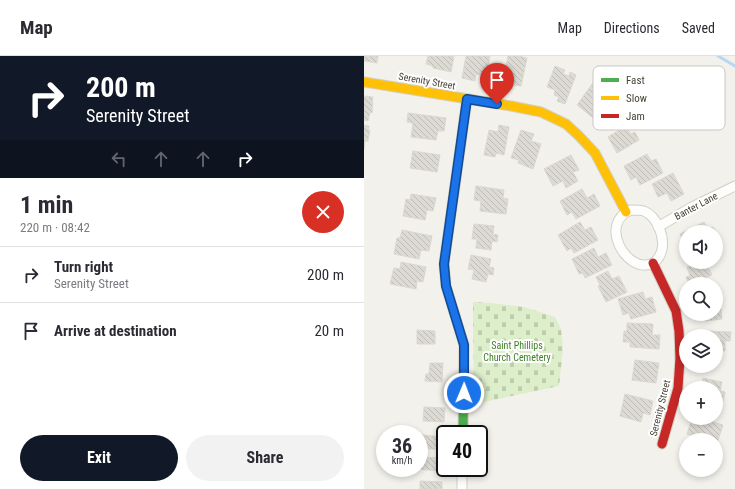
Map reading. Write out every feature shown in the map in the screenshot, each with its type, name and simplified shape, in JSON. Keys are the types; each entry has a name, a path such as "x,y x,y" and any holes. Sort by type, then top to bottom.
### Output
{"street":[{"name":"Serenity Street","path":"364,82 541,112 566,124 595,153 626,212"},
{"path":"463,425 464,345 446,286 444,264 467,99"},
{"name":"Banter Lane","path":"658,227 735,186"},
{"path":"632,210 639,210 651,216 658,227 661,234 662,250 657,260 646,265 633,261 627,256 617,240 616,231 620,218 626,212 632,210"},
{"name":"Serenity Street","path":"652,263 676,311 679,331 680,358 678,388 662,444"},
{"path":"462,477 462,489"}],"green space":[{"name":"Saint Phillips Church Cemetery","path":"473,302 524,307 555,317 561,329 563,349 559,386 474,404"}],"building":[{"path":"364,56 378,56 377,63 364,61"},
{"path":"428,56 454,56 451,72 433,68 433,66 426,64"},
{"path":"466,56 490,56 486,76 476,74 475,81 462,78"},
{"path":"508,56 527,58 521,86 513,85 512,89 502,87"},
{"path":"555,66 565,70 563,74 569,76 570,72 576,75 565,104 557,101 559,97 554,95 555,90 547,87"},
{"path":"593,83 593,118 577,105"},
{"path":"364,96 373,97 372,113 370,112 368,121 364,120"},
{"path":"408,113 446,118 444,131 438,131 436,140 411,137 413,123 407,122"},
{"path":"364,125 369,126 368,130 370,130 368,141 365,141 364,149"},
{"path":"499,125 509,127 504,155 496,153 495,157 484,155 489,130 498,132"},
{"path":"521,130 534,134 531,141 541,144 533,169 518,163 519,160 511,158"},
{"path":"619,130 628,130 631,134 635,132 639,140 617,153 608,137"},
{"path":"413,151 440,155 437,172 410,168"},
{"path":"647,154 651,161 656,159 663,173 640,185 636,177 631,180 624,166"},
{"path":"571,155 579,170 573,172 578,181 566,188 563,181 553,186 544,169"},
{"path":"673,173 684,194 671,201 667,193 658,197 652,184"},
{"path":"476,186 504,190 503,198 508,199 506,214 480,211 481,201 474,200"},
{"path":"582,189 587,198 594,194 600,206 576,219 572,212 567,215 560,201"},
{"path":"411,194 436,198 433,211 427,210 425,220 403,216 406,199 410,200"},
{"path":"580,222 585,230 591,227 598,240 574,253 571,248 567,251 558,235"},
{"path":"704,222 706,225 698,225"},
{"path":"474,224 494,226 493,234 498,235 497,242 492,241 491,250 476,248 477,239 472,239"},
{"path":"402,230 432,236 429,251 421,250 419,259 394,254 397,238 400,238"},
{"path":"594,248 598,257 606,253 612,265 585,278 583,273 579,274 572,259"},
{"path":"471,255 491,259 489,267 494,268 493,275 488,274 486,282 472,279 474,270 468,269"},
{"path":"401,262 426,267 423,282 417,281 416,289 390,284 394,268 400,269"},
{"path":"688,269 709,269 712,275 707,277 686,277 690,276"},
{"path":"608,271 612,279 619,276 627,292 606,302 598,286 600,285 596,277"},
{"path":"643,292 645,299 652,297 656,312 631,319 629,313 623,315 618,299"},
{"path":"627,323 653,324 652,335 660,335 659,349 630,347 630,342 623,342 624,331 627,331"},
{"path":"417,330 435,331 435,344 417,344"},
{"path":"723,332 731,332 730,341 725,341 725,351 723,351"},
{"path":"635,360 659,363 656,383 632,380"},
{"path":"430,363 443,363 442,382 425,381 426,374 429,374"},
{"path":"703,378 717,381 702,381"},
{"path":"625,394 653,401 650,415 643,413 641,422 620,416"},
{"path":"424,407 445,408 444,422 423,421"},
{"path":"690,425 723,425 720,433 687,433"},
{"path":"428,436 436,436 436,449 428,449"},
{"path":"428,457 436,458 436,471 428,470"},
{"path":"420,481 442,482 442,489 420,489"}],"waterway":[{"path":"718,56 735,66"}],"traffic: fast":[{"path":"455,185 444,264 446,286 464,345 463,425"}],"traffic: slow":[{"path":"364,82 541,112 566,124 595,153 626,212"}],"traffic: jam":[{"path":"455,185 467,99"},
{"path":"653,263 676,311 679,331 680,358 678,388 662,444"}],"route":[{"path":"464,393 464,345 446,286 444,264 467,99 497,104"}]}
